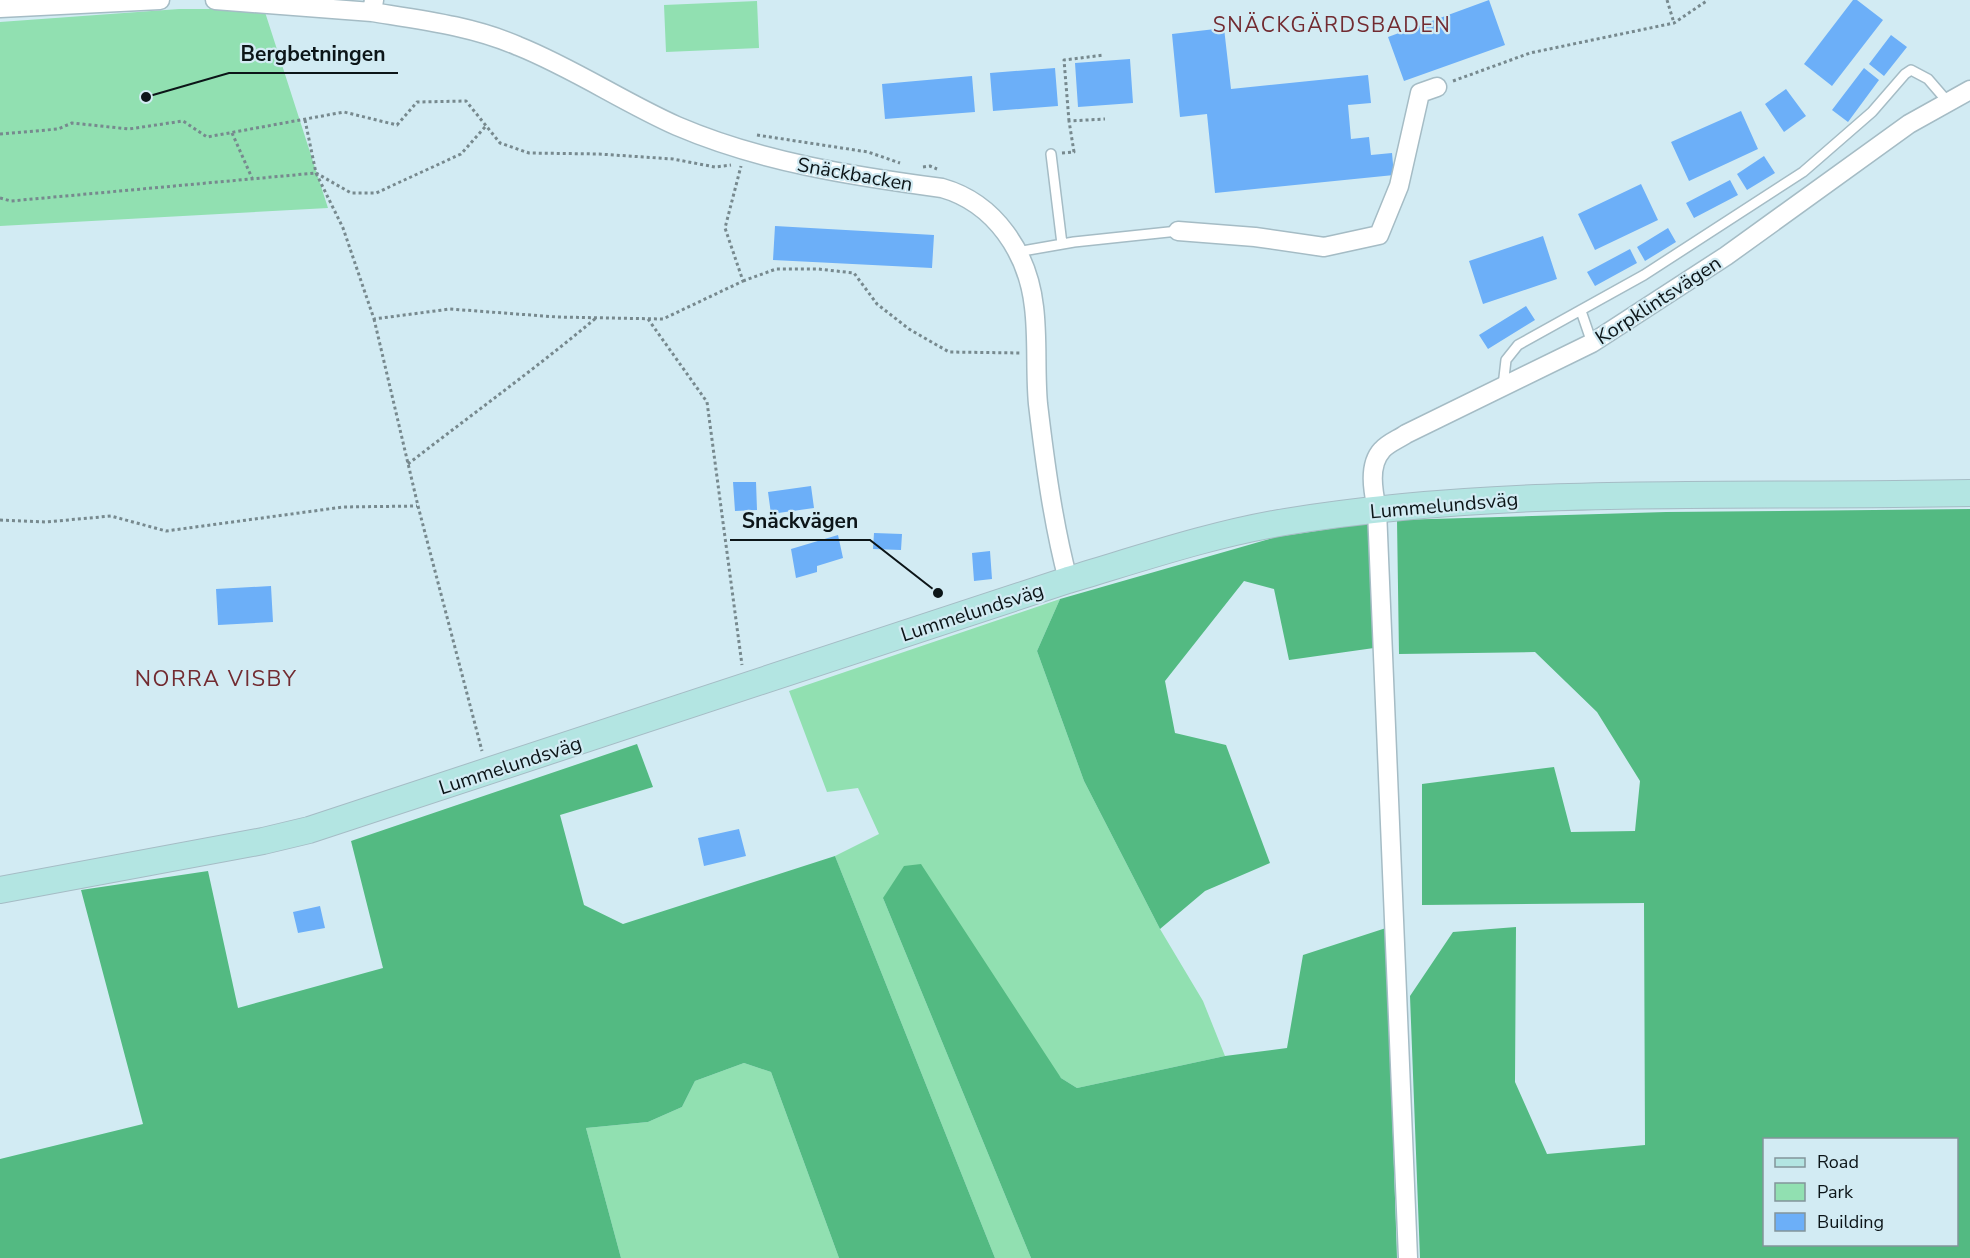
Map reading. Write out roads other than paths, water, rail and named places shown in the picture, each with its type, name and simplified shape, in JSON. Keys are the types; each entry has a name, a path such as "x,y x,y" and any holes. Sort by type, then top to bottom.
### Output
{"main road":[{"name":"Lummelundsväg","path":"0,890 309,830 1068,580 1164,552 1283,522 1377,510 1515,498 1970,494"}],"street":[{"path":"0,8 160,0"},
{"name":"Snäckbacken","path":"215,0 373,6 472,29 519,46 677,126 753,153 795,165 963,194 994,217 1017,252 1028,277 1034,306 1038,401 1049,481 1068,580"},
{"path":"1178,231 1255,237 1324,247 1379,235 1399,186 1420,93 1437,87"},
{"name":"Korpklintsvägen","path":"1408,1258 1374,468 1382,450 1406,434 1592,343 1717,262 1828,184 1869,150 1947,101 1970,90"}],"lane":[{"path":"1502,388 1506,360 1518,345 1653,270 1803,172 1872,112 1911,70 1928,79 1947,101"},
{"path":"1051,154 1062,244"},
{"path":"1017,252 1062,244 1178,231"},
{"path":"1581,311 1592,343"}],"place":[{"name":"Bergbetningen","path":"146,97"},
{"name":"Snäckvägen","path":"938,593"}],"district":[{"name":"SNÄCKGÄRDSBADEN","path":"1332,25"},
{"name":"NORRA VISBY","path":"216,678"}]}
